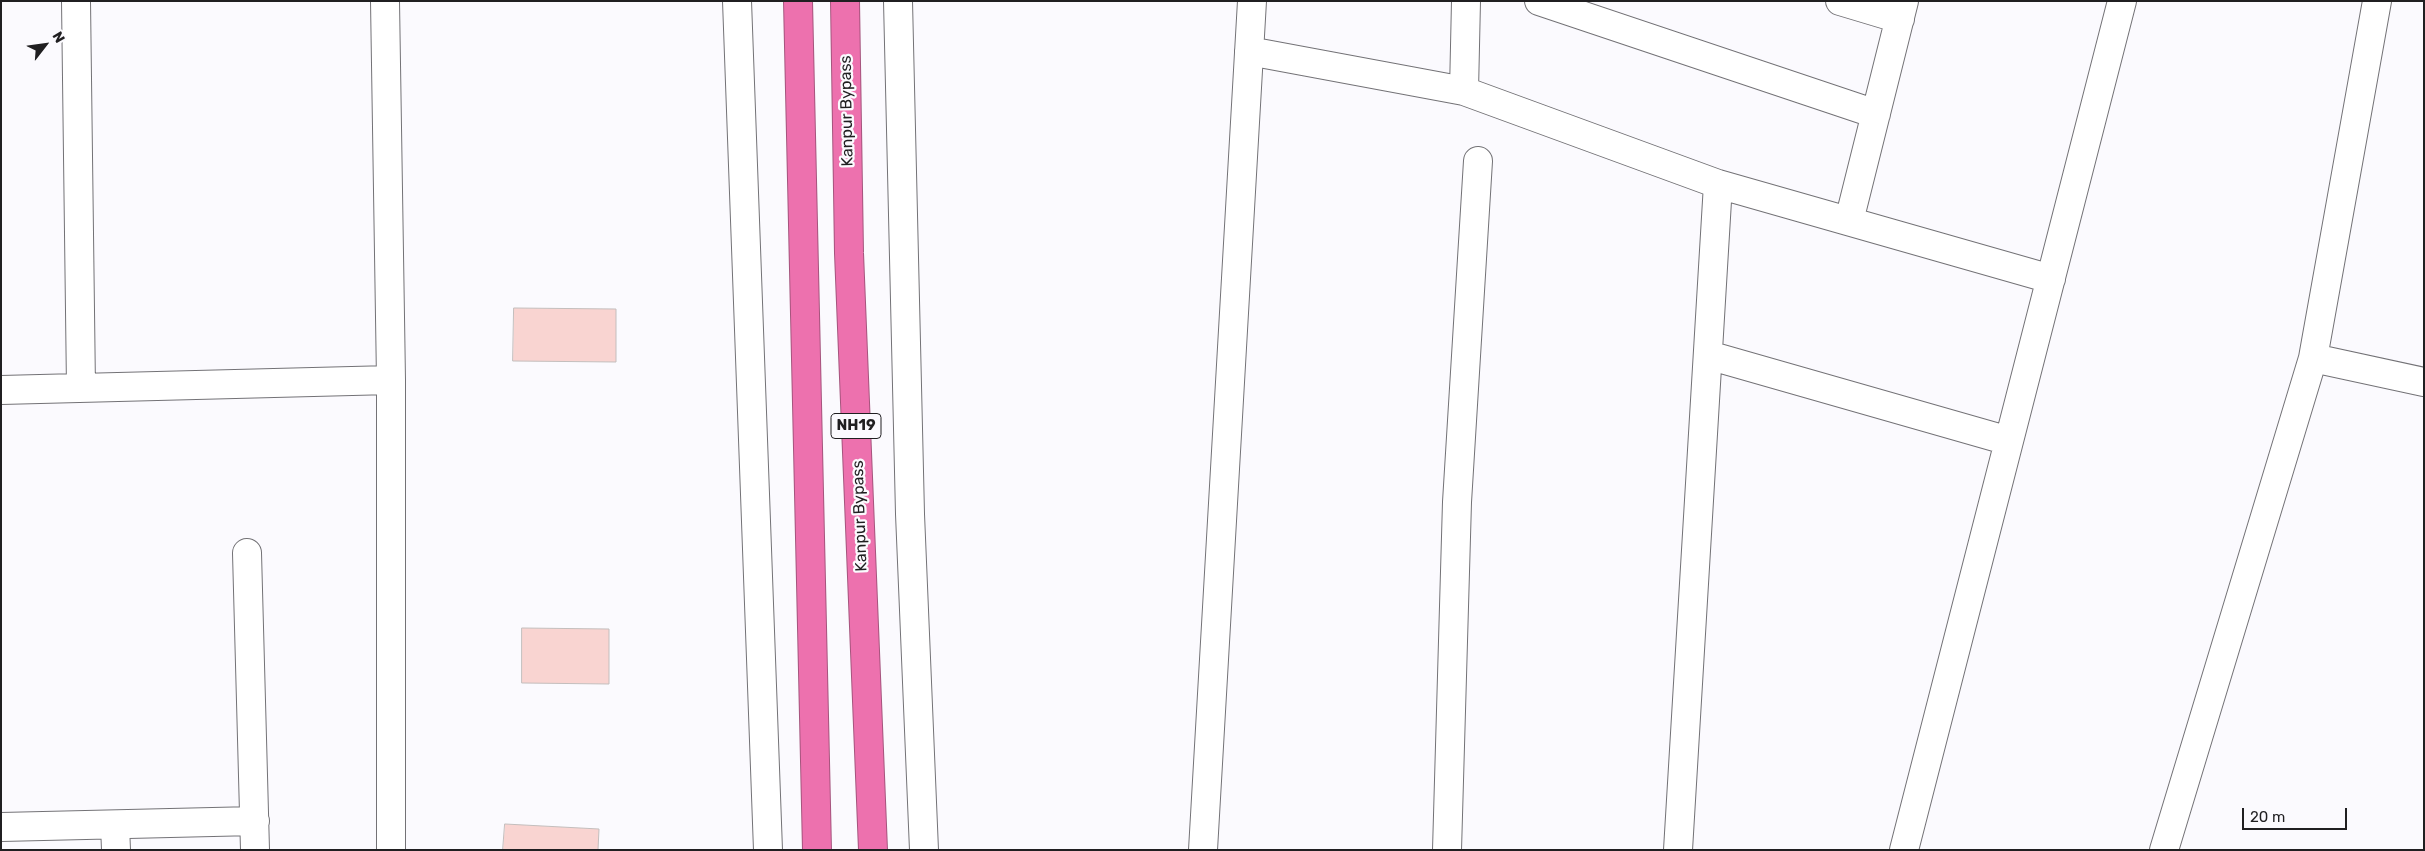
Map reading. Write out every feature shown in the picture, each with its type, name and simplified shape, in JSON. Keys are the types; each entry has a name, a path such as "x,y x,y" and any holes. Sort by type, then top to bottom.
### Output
{"highway":[{"name":"NH19","path":"798,1 817,850"},
{"name":"Kanpur Bypass","path":"845,1 849,253 873,850"}],"street":[{"path":"76,1 81,388"},
{"path":"385,1 392,380 391,850"},
{"path":"738,1 768,850"},
{"path":"898,1 910,514 924,850"},
{"path":"1203,850 1252,1"},
{"path":"1464,91 1466,1"},
{"path":"1539,1 1876,114"},
{"path":"1840,1 1902,10 1849,221"},
{"path":"1904,850 2122,1"},
{"path":"2164,850 2313,358 2377,1"},
{"path":"1249,51 1464,91 1718,184 2051,279"},
{"path":"1447,850 1457,502 1478,161"},
{"path":"1678,850 1718,184"},
{"path":"1708,355 2009,441"},
{"path":"2313,358 2424,382"},
{"path":"1,390 392,380"},
{"path":"246,553 255,850"},
{"path":"1,828 116,837 255,821"}],"building":[{"path":"514,308 616,309 616,362 513,361"},
{"path":"522,628 609,629 609,684 522,683"},
{"path":"505,824 599,829 598,850 503,850"}]}
